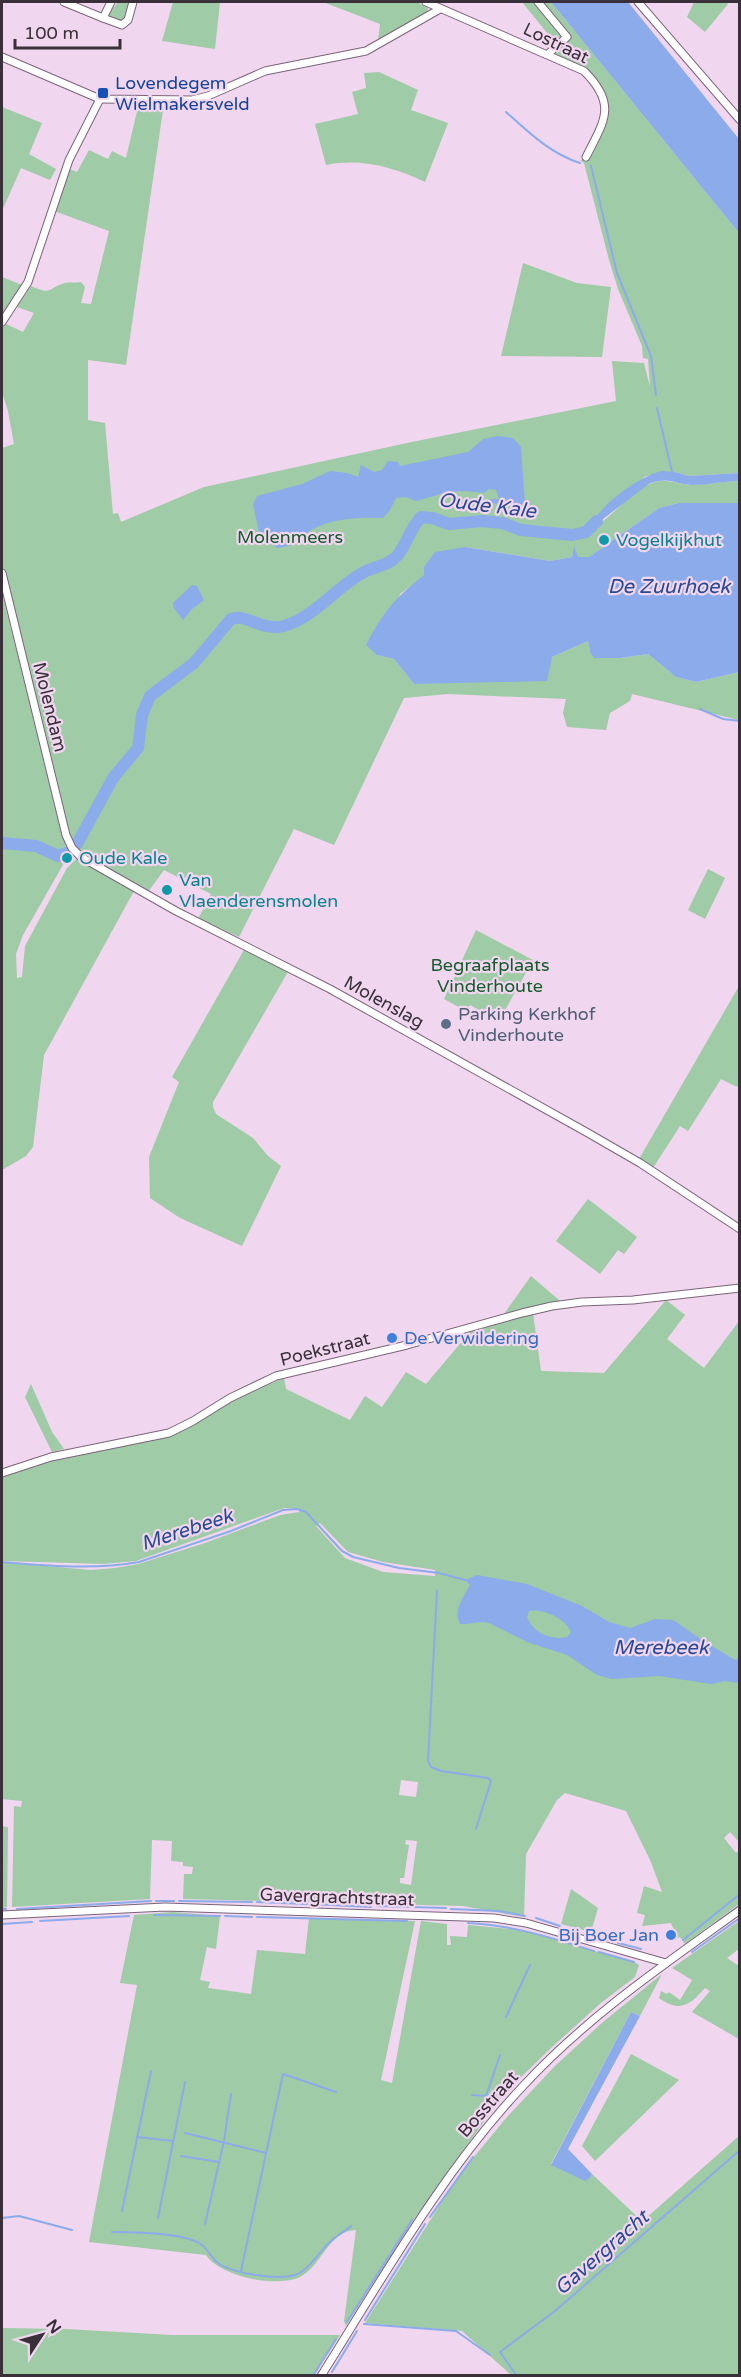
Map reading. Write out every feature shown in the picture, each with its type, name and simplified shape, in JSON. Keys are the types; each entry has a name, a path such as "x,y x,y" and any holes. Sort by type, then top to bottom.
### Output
{"street":[{"path":"64,2 122,26 128,20 133,2"},
{"path":"103,18 111,2"},
{"name":"Lostraat","path":"426,2 584,71 598,87 606,103 605,118 586,157"},
{"path":"538,2 567,37 548,54"},
{"path":"638,2 740,120"},
{"path":"2,57 100,99 192,99 208,96 265,71 366,51 440,9"},
{"path":"2,322 28,282 69,160 100,99"},
{"name":"Molendam","path":"2,573 72,848"},
{"name":"Molenslag","path":"72,848 176,910 292,969 620,1151 740,1229"},
{"name":"Poekstraat","path":"2,1473 51,1457 169,1433 194,1421 230,1398 276,1376 407,1345 522,1313 582,1302 633,1300 740,1288"},
{"name":"Gavergrachtstraat","path":"2,1915 176,1907 494,1918 526,1923 666,1963"},
{"name":"Bosstraat","path":"321,2376 435,2197 495,2117 566,2043 623,1995 740,1910"}],"green space":[{"path":"118,2 130,2 125,20 122,22 110,18 109,14"},
{"path":"173,2 220,2 215,49 162,41"},
{"path":"323,2 417,2 428,8 427,12 378,41 380,24"},
{"path":"522,2 551,2 739,233 739,473 689,476 675,472 646,476 605,508 587,531 603,521 640,489 655,482 666,481 694,485 739,481 739,503 679,503 659,508 589,557 578,558 574,548 572,557 550,561 465,547 400,594 377,655 394,659 414,684 552,657 588,641 590,652 620,658 648,654 676,677 696,682 739,672 739,720 632,694 630,701 610,713 606,730 567,727 563,713 566,699 448,694 404,698 334,845 294,829 239,937 198,919 211,894 164,870 148,892 80,852 116,780 131,759 126,758 106,784 83,829 72,841 70,837 2,568 2,448 14,444 2,392 2,326 4,323 23,332 34,313 17,307 31,286 47,291 65,283 81,282 85,287 81,303 91,304 109,231 54,211 69,169 77,172 89,150 108,159 112,151 126,158 139,103 164,103 126,365 88,360 88,420 105,423 113,514 118,513 121,522 204,487 616,401 612,361 644,363 650,387 648,359 643,358 642,346 618,289 584,163 581,161 583,157 589,160 607,116 591,78 548,54 556,44","holes":["362,568 365,574 318,611 291,626 278,630 265,630 234,621 243,613 269,625 292,619"]},
{"path":"694,2 727,2 728,4 705,32 687,17"},
{"path":"379,72 418,90 411,110 448,123 425,182 377,165 339,163 326,165 315,124 358,114 352,92 366,88 364,73"},
{"path":"2,107 42,123 29,154 56,169 50,180 21,168 2,211"},
{"path":"523,263 577,283 611,287 602,357 501,356"},
{"path":"2,277 22,285 2,314"},
{"path":"2,593 66,846 58,851 23,840 2,840"},
{"path":"2,846 35,848 62,856 64,863 23,935 16,954 17,978 22,977 25,946 67,868 77,858 134,891 44,1055 33,1147 26,1156 2,1170"},
{"path":"708,869 725,878 705,919 688,910"},
{"name":"Begraafplaats Vinderhoute","path":"476,930 533,960 499,1021 470,1005 466,1011 444,999"},
{"path":"245,948 289,970 213,1102 216,1114 253,1138 268,1156 281,1166 242,1246 180,1218 150,1198 149,1157 179,1082 172,1077"},
{"path":"739,986 740,1082 737,1087 721,1079 688,1131 680,1126 653,1168 639,1159"},
{"path":"588,1199 637,1237 624,1254 618,1250 600,1274 556,1241"},
{"path":"531,1276 560,1301 504,1314"},
{"path":"666,1300 685,1315 667,1339 704,1368 739,1321 739,1842 730,1832 724,1838 736,1853 739,1851 739,1904 685,1944 680,1937 677,1938 671,1923 642,1926 645,1915 637,1913 644,1886 662,1892 651,1862 626,1811 565,1793 557,1800 526,1854 524,1917 463,1906 183,1899 184,1874 192,1874 193,1867 183,1866 183,1862 171,1861 172,1841 152,1840 150,1899 12,1907 14,1806 21,1807 22,1801 2,1799 2,1562 91,1570 138,1564 205,1543 280,1515 299,1512 300,1509 284,1508 136,1561 104,1564 2,1561 2,1476 55,1459 167,1436 235,1398 284,1378 286,1389 350,1420 365,1396 382,1407 406,1372 426,1384 470,1332 533,1313 541,1371 604,1373","holes":["320,1523 348,1552 383,1562 435,1570 435,1576 383,1572 345,1558 316,1526","401,1780 418,1782 416,1797 399,1795","406,1840 417,1841 411,1885 400,1883 400,1878 404,1878 409,1845 405,1844"]},
{"path":"31,1384 52,1432 64,1449 52,1452 25,1397"},
{"path":"2,1826 8,1827 7,1907 2,1908"},
{"path":"571,1889 598,1908 591,1932 561,1924"},
{"path":"172,1912 220,1916 216,1949 207,1947 200,1980 210,1982 208,1988 251,1994 257,1950 305,1954 309,1918 415,1921 381,2080 392,2083 421,1921 447,1924 447,1945 451,1945 450,1936 467,1937 468,1925 522,1930 639,1965 635,1977 602,2002 503,2095 414,2219 346,2326 344,2321 356,2230 339,2236 314,2265 300,2277 277,2281 264,2281 236,2275 213,2263 206,2255 89,2242 137,1985 120,1983 134,1915"},
{"path":"739,1921 739,1949 727,1958 739,1966 739,2039 692,2012 710,1991 705,1988 684,2005 673,2005 659,1998 661,1991 667,1994 669,1992 680,2000 692,1980 672,1968"},
{"path":"662,1974 640,2016 631,2012 551,2164 590,2178 592,2174 644,2223 648,2220 646,2218 739,2136 739,2375 511,2375 462,2331 365,2323 459,2175 507,2117 555,2066 603,2022"},
{"path":"631,2054 679,2080 595,2161 582,2146"},
{"path":"2,2328 172,2335 340,2335 314,2375 2,2376"}],"water":[{"path":"551,2 628,2 739,139 739,233"},
{"name":"Molenmeers","path":"498,436 513,438 521,447 525,504 501,506 488,501 499,499 496,490 489,489 484,493 448,492 416,501 406,497 396,498 383,518 356,518 329,522 313,529 295,543 285,547 277,548 259,533 253,504 257,496 302,484 330,471 358,477 361,465 374,472 382,470 388,461 398,462 400,466 468,452 483,439"},
{"path":"661,471 689,476 739,473 739,481 692,485 668,481 650,483 586,532 599,513 618,495 640,480"},
{"name":"De Zuurhoek","path":"679,503 739,503 739,672 696,682 676,677 648,654 620,658 594,658 588,641 552,657 547,681 414,684 394,659 377,655 366,645 390,606 424,575 424,567 435,552 465,547 550,561 572,557 574,546 578,557 589,557 659,508"},
{"path":"192,585 197,586 204,600 183,620 173,607 173,603"},
{"name":"Merebeek","path":"477,1575 527,1584 582,1606 609,1622 630,1628 655,1619 673,1620 735,1660 739,1658 739,1683 725,1681 711,1684 659,1676 612,1679 597,1675 567,1655 527,1642 489,1623 460,1624 458,1609 470,1585 465,1580","holes":["529,1611 541,1611 559,1619 571,1632 567,1637 561,1638 543,1634 533,1627 527,1617"]},
{"path":"631,2012 640,2016 568,2149 592,2174 585,2181 551,2165"}],"waterway":[{"path":"506,112 531,135 559,154 580,163"},
{"path":"591,166 617,273 651,356 656,395"},
{"path":"657,408 672,472"},
{"name":"Oude Kale","path":"77,844 113,778 138,748 142,715 150,696 194,663 231,619 243,618 269,627 284,626 295,622 316,609 354,578 393,559 400,552 421,517 449,524 482,521 502,523 521,530 572,535 586,532 597,521"},
{"path":"700,709 723,719 740,721"},
{"name":"Oude Kale","path":"2,843 36,846 58,856 68,852"},
{"name":"Merebeek","path":"2,1562 88,1567 139,1562 231,1531 283,1510 297,1509 306,1512 342,1551 353,1557 465,1580"},
{"path":"437,1591 428,1761 431,1767 441,1771 488,1778 491,1781 476,1829"},
{"path":"683,1940 740,1894"},
{"path":"17,1909 151,1901"},
{"path":"156,1901 174,1901"},
{"path":"179,1901 252,1902"},
{"path":"257,1902 307,1904"},
{"path":"312,1904 371,1907"},
{"path":"377,1906 446,1908"},
{"path":"451,1909 499,1911 525,1916"},
{"path":"154,1915 220,1916"},
{"path":"40,1921 129,1916"},
{"path":"225,1916 252,1917"},
{"path":"257,1917 407,1921"},
{"path":"536,1918 560,1926"},
{"path":"692,1952 740,1918"},
{"path":"2,1924 32,1922"},
{"path":"468,1923 516,1929 594,1951"},
{"path":"589,1935 608,1940"},
{"path":"618,1943 641,1949"},
{"path":"599,1952 634,1962"},
{"path":"506,2017 530,1965"},
{"path":"472,2095 486,2096 500,2055"},
{"path":"122,2211 151,2071"},
{"path":"241,2271 283,2074 336,2092"},
{"path":"158,2218 185,2082"},
{"path":"205,2224 224,2141 231,2094"},
{"path":"185,2133 266,2153"},
{"path":"137,2137 173,2141"},
{"name":"Gavergracht","path":"517,2376 500,2352 555,2311 740,2150"},
{"path":"181,2156 219,2162"},
{"path":"430,2217 473,2157"},
{"path":"2,2218 19,2216 72,2230"},
{"path":"347,2322 412,2220"},
{"path":"365,2320 425,2224"},
{"path":"112,2232 181,2237 202,2245 218,2263 225,2267 245,2273 278,2277 295,2275 300,2272 332,2240 351,2226"},
{"path":"364,2324 456,2331 490,2355"},
{"path":"332,2372 357,2331"},
{"path":"313,2376 336,2339"}],"place":[{"name":"Lovendegem Wielmakersveld","path":"103,93"},
{"name":"Vogelkijkhut","path":"604,540"},
{"name":"Oude Kale","path":"67,858"},
{"name":"Van Vlaenderensmolen","path":"167,890"},
{"name":"Parking Kerkhof Vinderhoute","path":"446,1024"},
{"name":"De Verwildering","path":"392,1338"},
{"name":"Bij Boer Jan","path":"671,1935"}]}
